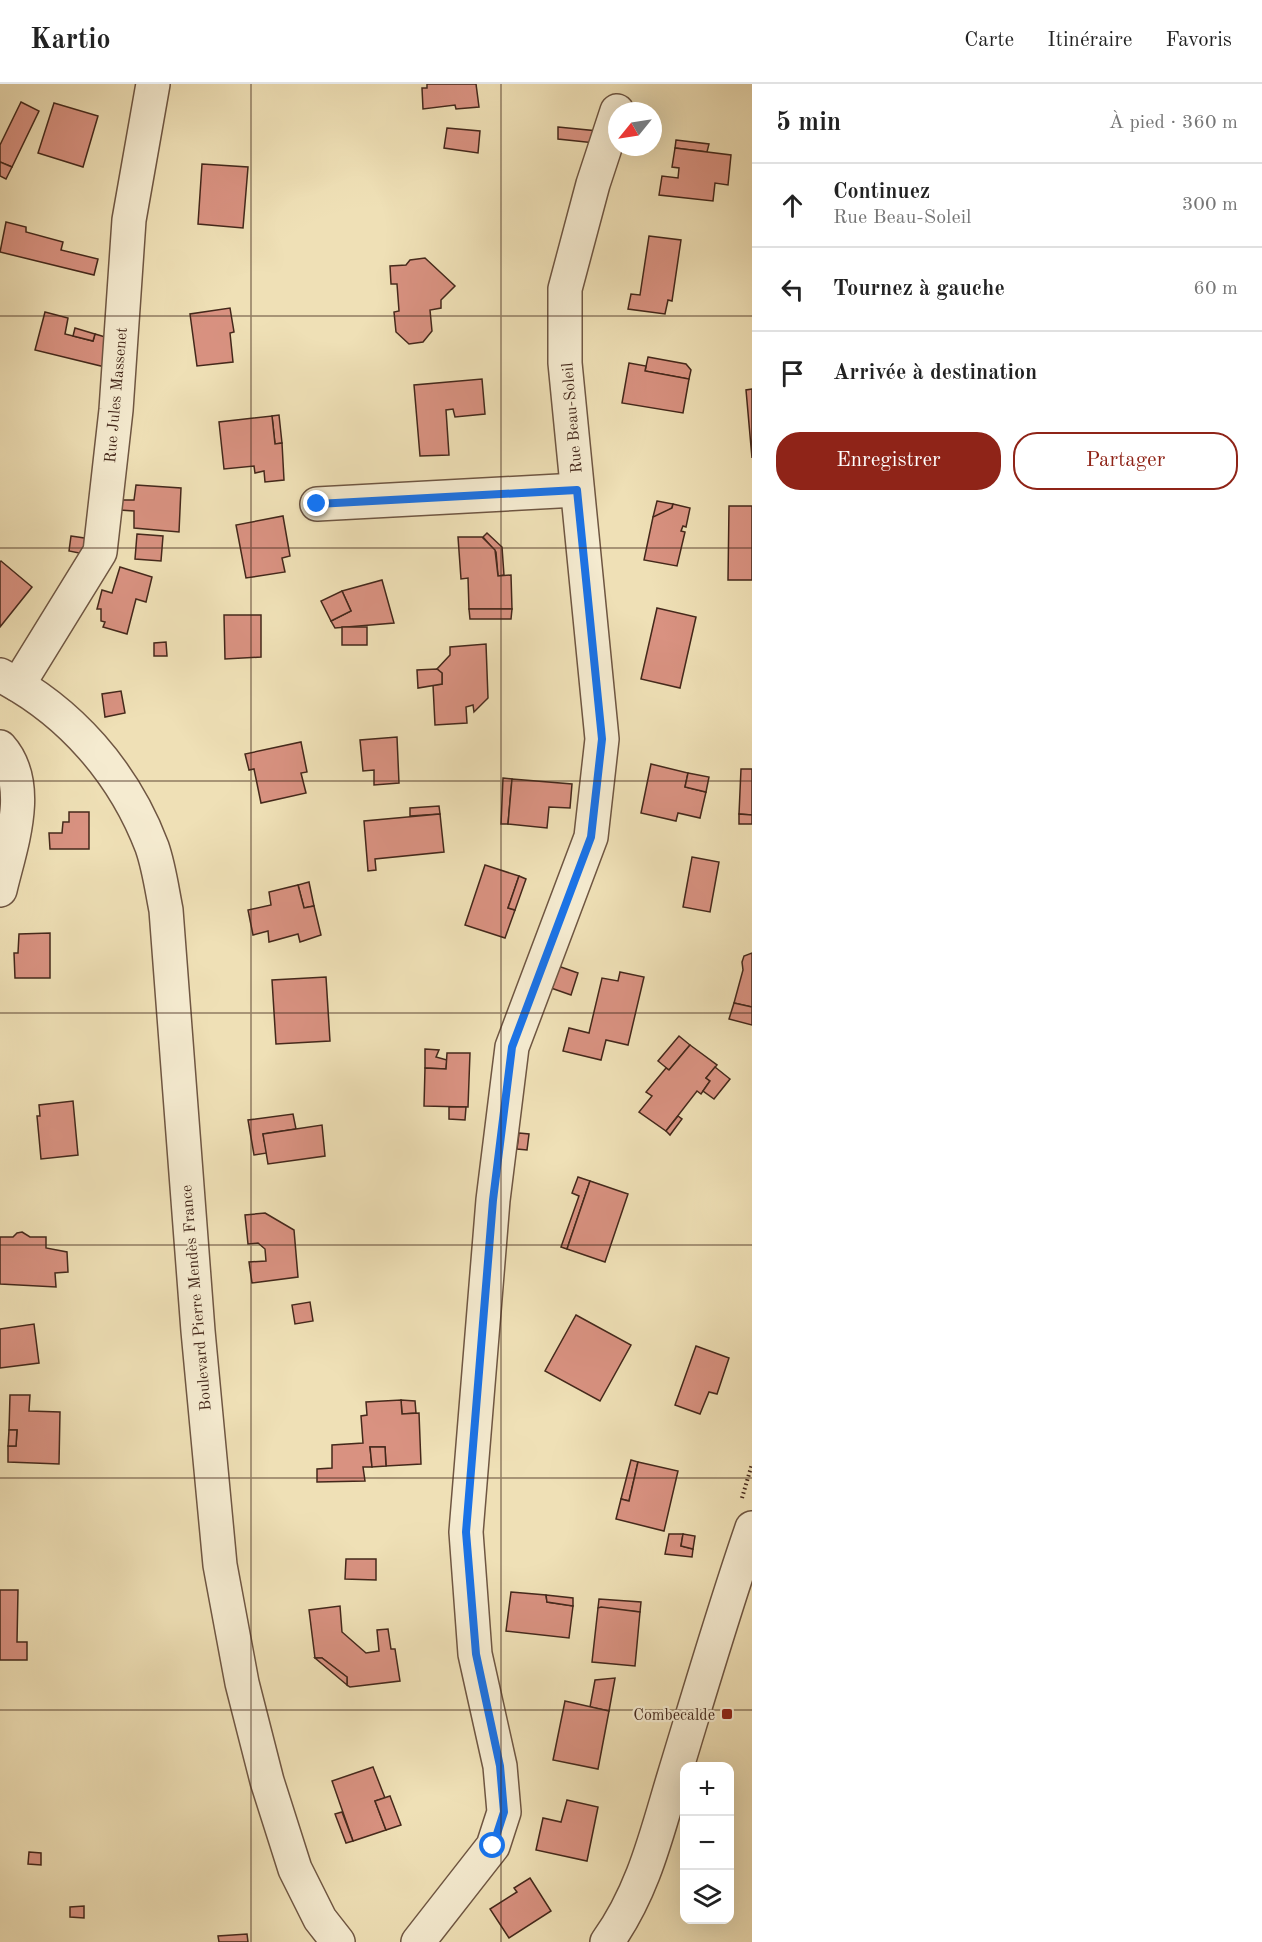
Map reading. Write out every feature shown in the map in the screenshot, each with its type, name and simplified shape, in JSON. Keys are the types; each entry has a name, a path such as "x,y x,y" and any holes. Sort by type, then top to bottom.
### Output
{"street":[{"name":"Rue Jules Massenet","path":"9,680 100,552 116,410 129,220 153,84"},
{"name":"Rue Beau-Soleil","path":"620,102 626,84"},
{"name":"Rue Beau-Soleil","path":"418,1942 493,1846 504,1812 500,1766 476,1654 466,1532 493,1200 512,1047 591,837 602,739 565,363 565,289 593,184 608,138"},
{"path":"317,504 577,490"},
{"name":"Boulevard Pierre Mendès France","path":"9,680 63,716 92,745 120,784 152,848 166,910 190,1239 220,1565 242,1683 270,1792 295,1869 320,1919 338,1942"},
{"path":"0,747 16,782 18,812 0,890"},
{"path":"607,1942 627,1915 644,1872 724,1611 752,1528"}],"building":[{"path":"427,84 476,84 479,107 456,109 455,105 423,109 422,88 427,88"},
{"path":"21,102 39,111 12,167 0,162 0,145"},
{"path":"54,103 98,116 83,167 38,153"},
{"path":"558,127 598,131 595,143 558,139"},
{"path":"447,128 480,131 478,153 444,148"},
{"path":"676,140 709,144 707,152 675,148"},
{"path":"675,148 731,155 728,185 715,183 713,201 659,195 662,176 678,178 679,168 672,167"},
{"path":"0,162 12,167 6,179 0,176"},
{"path":"202,164 248,167 243,228 198,224"},
{"path":"6,222 26,227 26,232 63,242 61,250 98,259 94,275 0,252"},
{"path":"649,236 681,240 672,301 668,300 665,314 628,309 631,294 640,295"},
{"path":"425,258 455,286 441,300 441,308 430,310 432,331 423,342 409,344 396,332 394,312 399,311 397,284 391,284 390,266 406,265 410,260"},
{"path":"230,308 234,332 230,333 233,362 197,366 190,314"},
{"path":"45,312 68,318 65,334 93,341 95,334 112,339 105,367 35,350"},
{"path":"75,328 95,334 93,341 73,336"},
{"path":"648,357 686,364 691,370 689,379 645,371"},
{"path":"629,363 646,366 645,371 689,379 683,413 622,403"},
{"path":"482,379 485,414 455,417 453,409 446,410 449,455 420,456 414,385"},
{"path":"752,389 752,458 746,390"},
{"path":"279,415 282,443 275,444 272,416"},
{"path":"272,416 275,444 282,443 284,480 265,482 264,471 255,473 254,466 224,469 219,422"},
{"path":"136,485 181,488 179,532 134,528 134,511 120,510 122,500 134,500"},
{"path":"657,501 673,504 672,508 656,518 653,517"},
{"path":"673,504 690,508 686,527 683,526 681,531 685,532 677,566 644,560 653,517 672,508"},
{"path":"729,506 752,506 752,580 728,580"},
{"path":"283,516 290,556 282,558 285,572 246,578 236,525"},
{"path":"487,533 502,547 504,575 498,576 496,552 483,537"},
{"path":"137,534 163,536 161,561 135,559"},
{"path":"71,536 91,539 94,556 69,551"},
{"path":"458,537 482,537 495,550 498,576 511,575 512,609 469,609 468,578 461,579"},
{"path":"0,562 32,587 0,627"},
{"path":"120,567 152,577 146,602 136,599 127,634 103,627 105,622 101,621 101,609 97,609 102,590 112,593"},
{"path":"382,580 394,623 335,628 331,621 351,611 342,591"},
{"path":"342,591 351,611 331,621 321,601"},
{"path":"657,608 696,617 680,688 641,679"},
{"path":"469,609 512,609 511,619 470,619"},
{"path":"224,615 261,615 261,657 225,659"},
{"path":"342,627 367,627 367,645 342,645"},
{"path":"166,642 167,656 154,656 154,643"},
{"path":"486,644 488,698 474,712 473,705 466,707 467,723 435,725 433,685 442,684 442,673 437,669 450,655 450,647"},
{"path":"437,669 442,673 442,684 418,688 417,670"},
{"path":"121,691 125,713 105,717 102,694"},
{"path":"397,737 399,783 374,785 374,770 363,771 360,740"},
{"path":"301,742 307,772 301,773 306,793 261,803 254,769 249,770 245,754"},
{"path":"651,764 688,773 685,787 706,792 700,818 678,813 676,821 641,813"},
{"path":"741,769 752,769 752,815 739,814"},
{"path":"688,773 709,777 706,792 685,787"},
{"path":"503,778 512,779 508,824 501,824"},
{"path":"512,779 572,784 570,808 549,807 547,828 508,824"},
{"path":"439,806 440,814 410,816 410,808"},
{"path":"69,812 89,812 89,849 50,849 49,833 62,833 63,822 69,822"},
{"path":"440,814 444,852 375,859 376,870 368,871 364,821"},
{"path":"739,814 752,815 752,824 739,824"},
{"path":"692,857 719,862 710,912 683,907"},
{"path":"485,865 519,876 508,908 515,910 505,938 465,925"},
{"path":"519,876 526,879 515,910 508,908"},
{"path":"309,882 314,906 304,908 298,885"},
{"path":"298,885 304,908 314,906 321,935 300,942 298,934 269,942 268,931 253,935 248,910 271,905 269,892"},
{"path":"50,933 50,978 15,978 14,953 18,953 19,934"},
{"path":"752,953 752,1007 734,1003 743,970 744,956"},
{"path":"558,966 578,973 571,995 551,988"},
{"path":"620,972 644,977 628,1045 606,1040 601,1060 563,1051 569,1028 589,1033 602,978 618,981"},
{"path":"326,977 330,1041 276,1044 272,980"},
{"path":"734,1003 752,1007 752,1025 729,1019"},
{"path":"679,1036 690,1045 669,1070 658,1061"},
{"path":"690,1045 717,1065 706,1078 710,1081 701,1094 697,1091 666,1131 639,1112 652,1096 646,1092 666,1068 669,1070"},
{"path":"425,1049 439,1050 436,1057 447,1060 446,1069 425,1068"},
{"path":"447,1053 470,1053 468,1107 424,1106 425,1068 446,1069"},
{"path":"715,1067 730,1079 714,1099 703,1091 710,1081 706,1078"},
{"path":"73,1101 78,1155 41,1159 37,1116 40,1116 39,1105"},
{"path":"449,1107 466,1107 465,1120 449,1119"},
{"path":"293,1114 296,1129 263,1134 267,1153 254,1155 248,1120"},
{"path":"678,1116 682,1119 670,1135 666,1131"},
{"path":"322,1125 325,1156 268,1164 263,1134"},
{"path":"519,1133 529,1134 527,1150 517,1149"},
{"path":"578,1177 590,1181 567,1249 561,1247 579,1196 572,1193"},
{"path":"590,1181 628,1194 605,1262 567,1249"},
{"path":"265,1213 294,1230 298,1277 252,1283 249,1262 266,1261 265,1249 258,1243 248,1244 245,1215"},
{"path":"22,1232 30,1237 46,1237 46,1248 67,1252 68,1272 55,1273 56,1287 0,1284 0,1237 13,1237"},
{"path":"310,1302 313,1321 295,1324 292,1305"},
{"path":"576,1315 631,1345 600,1401 545,1371"},
{"path":"34,1324 39,1363 0,1368 0,1329"},
{"path":"696,1346 729,1358 717,1394 709,1392 700,1414 675,1405"},
{"path":"10,1395 30,1395 29,1411 60,1412 59,1464 8,1462 8,1446 16,1446 17,1430 9,1430"},
{"path":"401,1400 415,1401 416,1413 402,1414"},
{"path":"401,1400 402,1414 419,1413 421,1464 386,1466 385,1447 370,1447 372,1467 363,1467 365,1481 317,1482 317,1469 332,1468 332,1445 363,1443 361,1416 367,1415 366,1402"},
{"path":"9,1430 17,1430 16,1446 8,1446"},
{"path":"370,1447 385,1447 386,1466 372,1467"},
{"path":"631,1460 638,1462 629,1501 621,1499"},
{"path":"638,1462 678,1471 664,1531 616,1519 621,1499 629,1501"},
{"path":"669,1534 683,1534 681,1546 693,1549 692,1557 665,1554"},
{"path":"683,1534 695,1536 693,1549 681,1546"},
{"path":"346,1559 376,1559 376,1580 345,1579"},
{"path":"0,1590 18,1590 17,1642 27,1642 27,1660 0,1660"},
{"path":"511,1592 546,1595 547,1602 573,1606 569,1638 506,1631"},
{"path":"546,1595 573,1598 573,1606 547,1602"},
{"path":"599,1599 641,1602 640,1612 598,1608"},
{"path":"340,1606 342,1632 366,1653 379,1651 377,1630 388,1629 391,1649 395,1649 400,1681 350,1687 347,1685 347,1677 322,1658 315,1658 309,1610"},
{"path":"598,1608 640,1612 635,1666 592,1662"},
{"path":"315,1658 322,1658 347,1677 347,1685"},
{"path":"615,1678 609,1711 590,1707 595,1680"},
{"path":"565,1701 609,1711 598,1769 553,1760"},
{"path":"373,1767 385,1798 375,1801 386,1830 353,1841 332,1781"},
{"path":"390,1796 401,1825 386,1830 375,1801"},
{"path":"567,1800 598,1807 587,1861 536,1850 543,1818 561,1822"},
{"path":"342,1812 353,1841 346,1843 335,1814"},
{"path":"29,1852 41,1853 41,1865 28,1864"},
{"path":"530,1878 551,1911 509,1938 490,1909 517,1892 514,1888"},
{"path":"84,1906 84,1918 70,1917 70,1907"},
{"path":"247,1934 248,1942 219,1942 218,1936"}],"place":[{"name":"Combecalde","path":"727,1714"}],"route":[{"path":"317,504 577,490 602,739 591,837 512,1047 493,1200 466,1532 476,1654 500,1766 504,1812 493,1846"}]}
